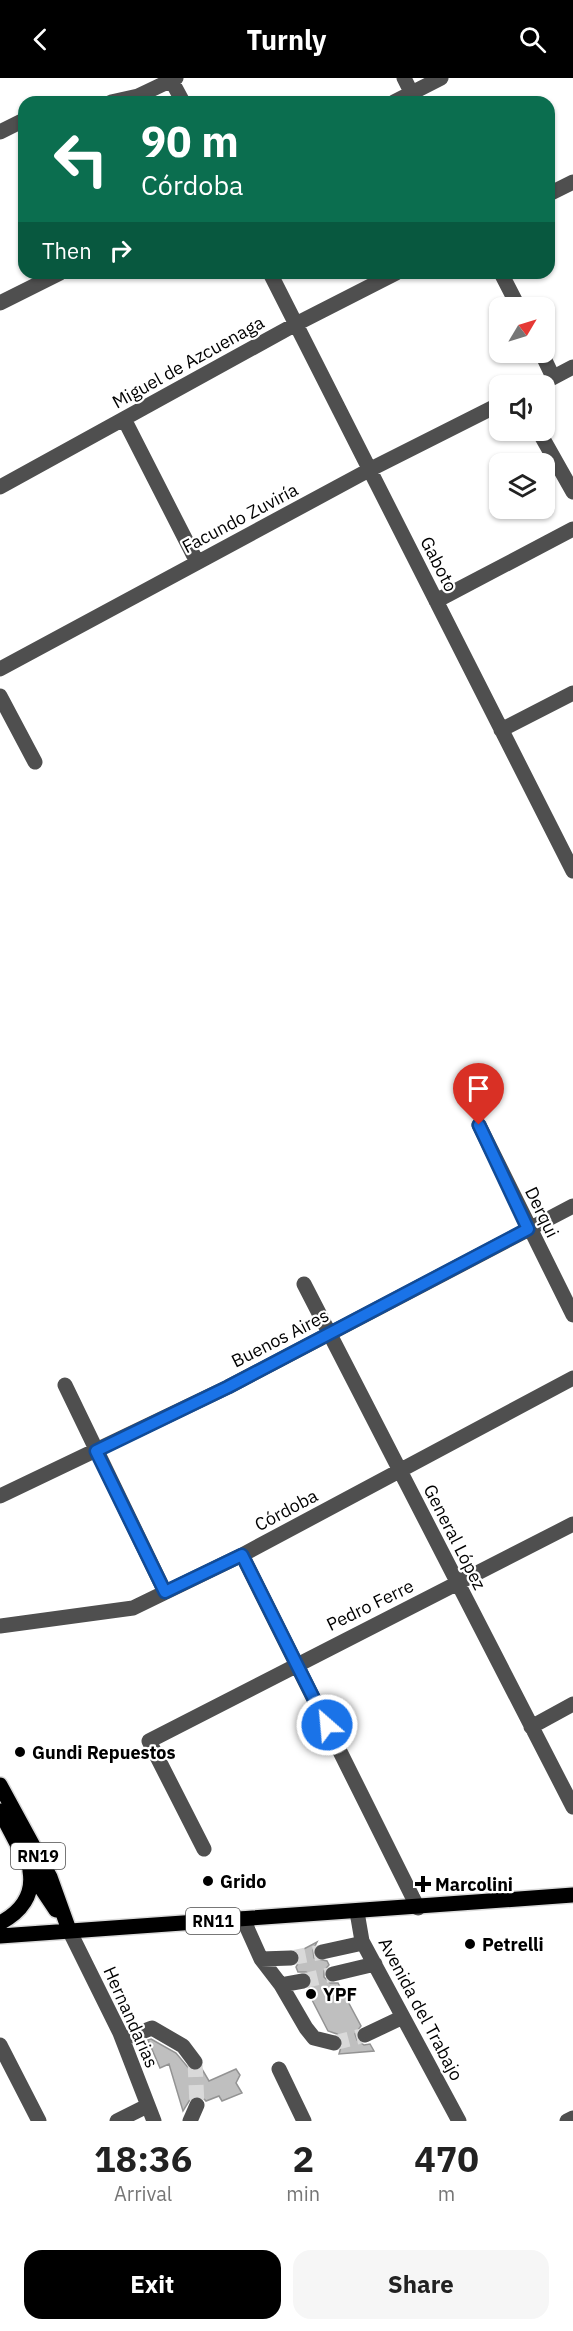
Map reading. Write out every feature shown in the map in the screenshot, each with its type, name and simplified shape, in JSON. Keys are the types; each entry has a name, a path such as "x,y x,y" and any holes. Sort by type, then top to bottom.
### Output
{"main road":[{"name":"RN19","path":"0,1785 50,1877 69,1930"},
{"name":"RN19","path":"0,1810 30,1868 69,1930"},
{"path":"0,1923 20,1909 32,1884 30,1868"},
{"name":"RN11","path":"0,1936 418,1908 573,1895"}],"street":[{"path":"404,78 412,96"},
{"path":"416,96 441,78"},
{"path":"138,96 173,79 180,96"},
{"path":"0,132 18,123"},
{"path":"555,191 573,182"},
{"path":"0,303 48,279"},
{"name":"Gaboto","path":"273,279 573,872"},
{"name":"Miguel de Azcuenaga","path":"0,487 296,324 384,279"},
{"path":"504,279 513,297"},
{"path":"555,376 573,367"},
{"name":"Facundo Zuviría","path":"0,669 369,470 489,410"},
{"path":"124,419 197,562"},
{"path":"544,441 573,492"},
{"path":"436,602 573,529"},
{"path":"501,730 573,693"},
{"path":"0,696 35,762"},
{"name":"Derqui","path":"479,1125 528,1229 573,1315"},
{"name":"Buenos Aires","path":"0,1496 330,1335 573,1206"},
{"name":"General López","path":"304,1284 573,1807"},
{"name":"Córdoba","path":"0,1626 123,1611 242,1555 573,1378"},
{"path":"65,1385 165,1592"},
{"name":"Pedro Ferre","path":"204,1850 149,1741 573,1524"},
{"path":"242,1555 418,1908"},
{"path":"531,1727 573,1704"},
{"name":"Avenida del Trabajo","path":"357,1912 363,1943 459,2121"},
{"path":"243,1919 261,1959 306,2028 315,2038 334,2043"},
{"name":"Hernandarias","path":"69,1930 123,2039 154,2121"},
{"path":"322,1952 363,1943"},
{"path":"261,1959 291,1958"},
{"path":"333,1974 375,1964"},
{"path":"280,1985 303,1981"},
{"path":"365,2035 403,2017"},
{"path":"123,2039 152,2028 183,2046 195,2062"},
{"path":"0,2045 39,2121"},
{"path":"279,2069 304,2121"},
{"path":"190,2121 197,2105"},
{"path":"117,2121 147,2106"},
{"path":"567,2121 573,2118"}],"building":[{"path":"317,1942 313,1950 314,1958 327,1961 329,1965 324,1971 324,1977 330,1983 338,1983 361,2026 355,2034 357,2040 364,2045 370,2044 374,2051 339,2054 343,2040 337,2034 328,2031 307,1990 312,1984 311,1975 298,1972 296,1967 301,1958 298,1952"},
{"path":"151,2039 176,2053 191,2071 202,2069 209,2081 236,2069 240,2075 236,2083 242,2093 222,2101 219,2096 206,2101 201,2096 195,2095 183,2111 169,2064 160,2068 148,2040"}],"tunnel":[{"path":"291,1958 322,1952"},
{"path":"303,1981 333,1974"},
{"path":"334,2043 365,2035"},
{"path":"195,2062 197,2105"}],"place":[{"name":"Gundi Repuestos","path":"20,1752"},
{"name":"Grido","path":"208,1881"},
{"name":"Marcolini","path":"423,1884"},
{"name":"Petrelli","path":"470,1944"},
{"name":"YPF","path":"311,1994"}],"route":[{"path":"327,1725 242,1555 165,1592 96,1451 330,1335 528,1229 479,1125"}]}
